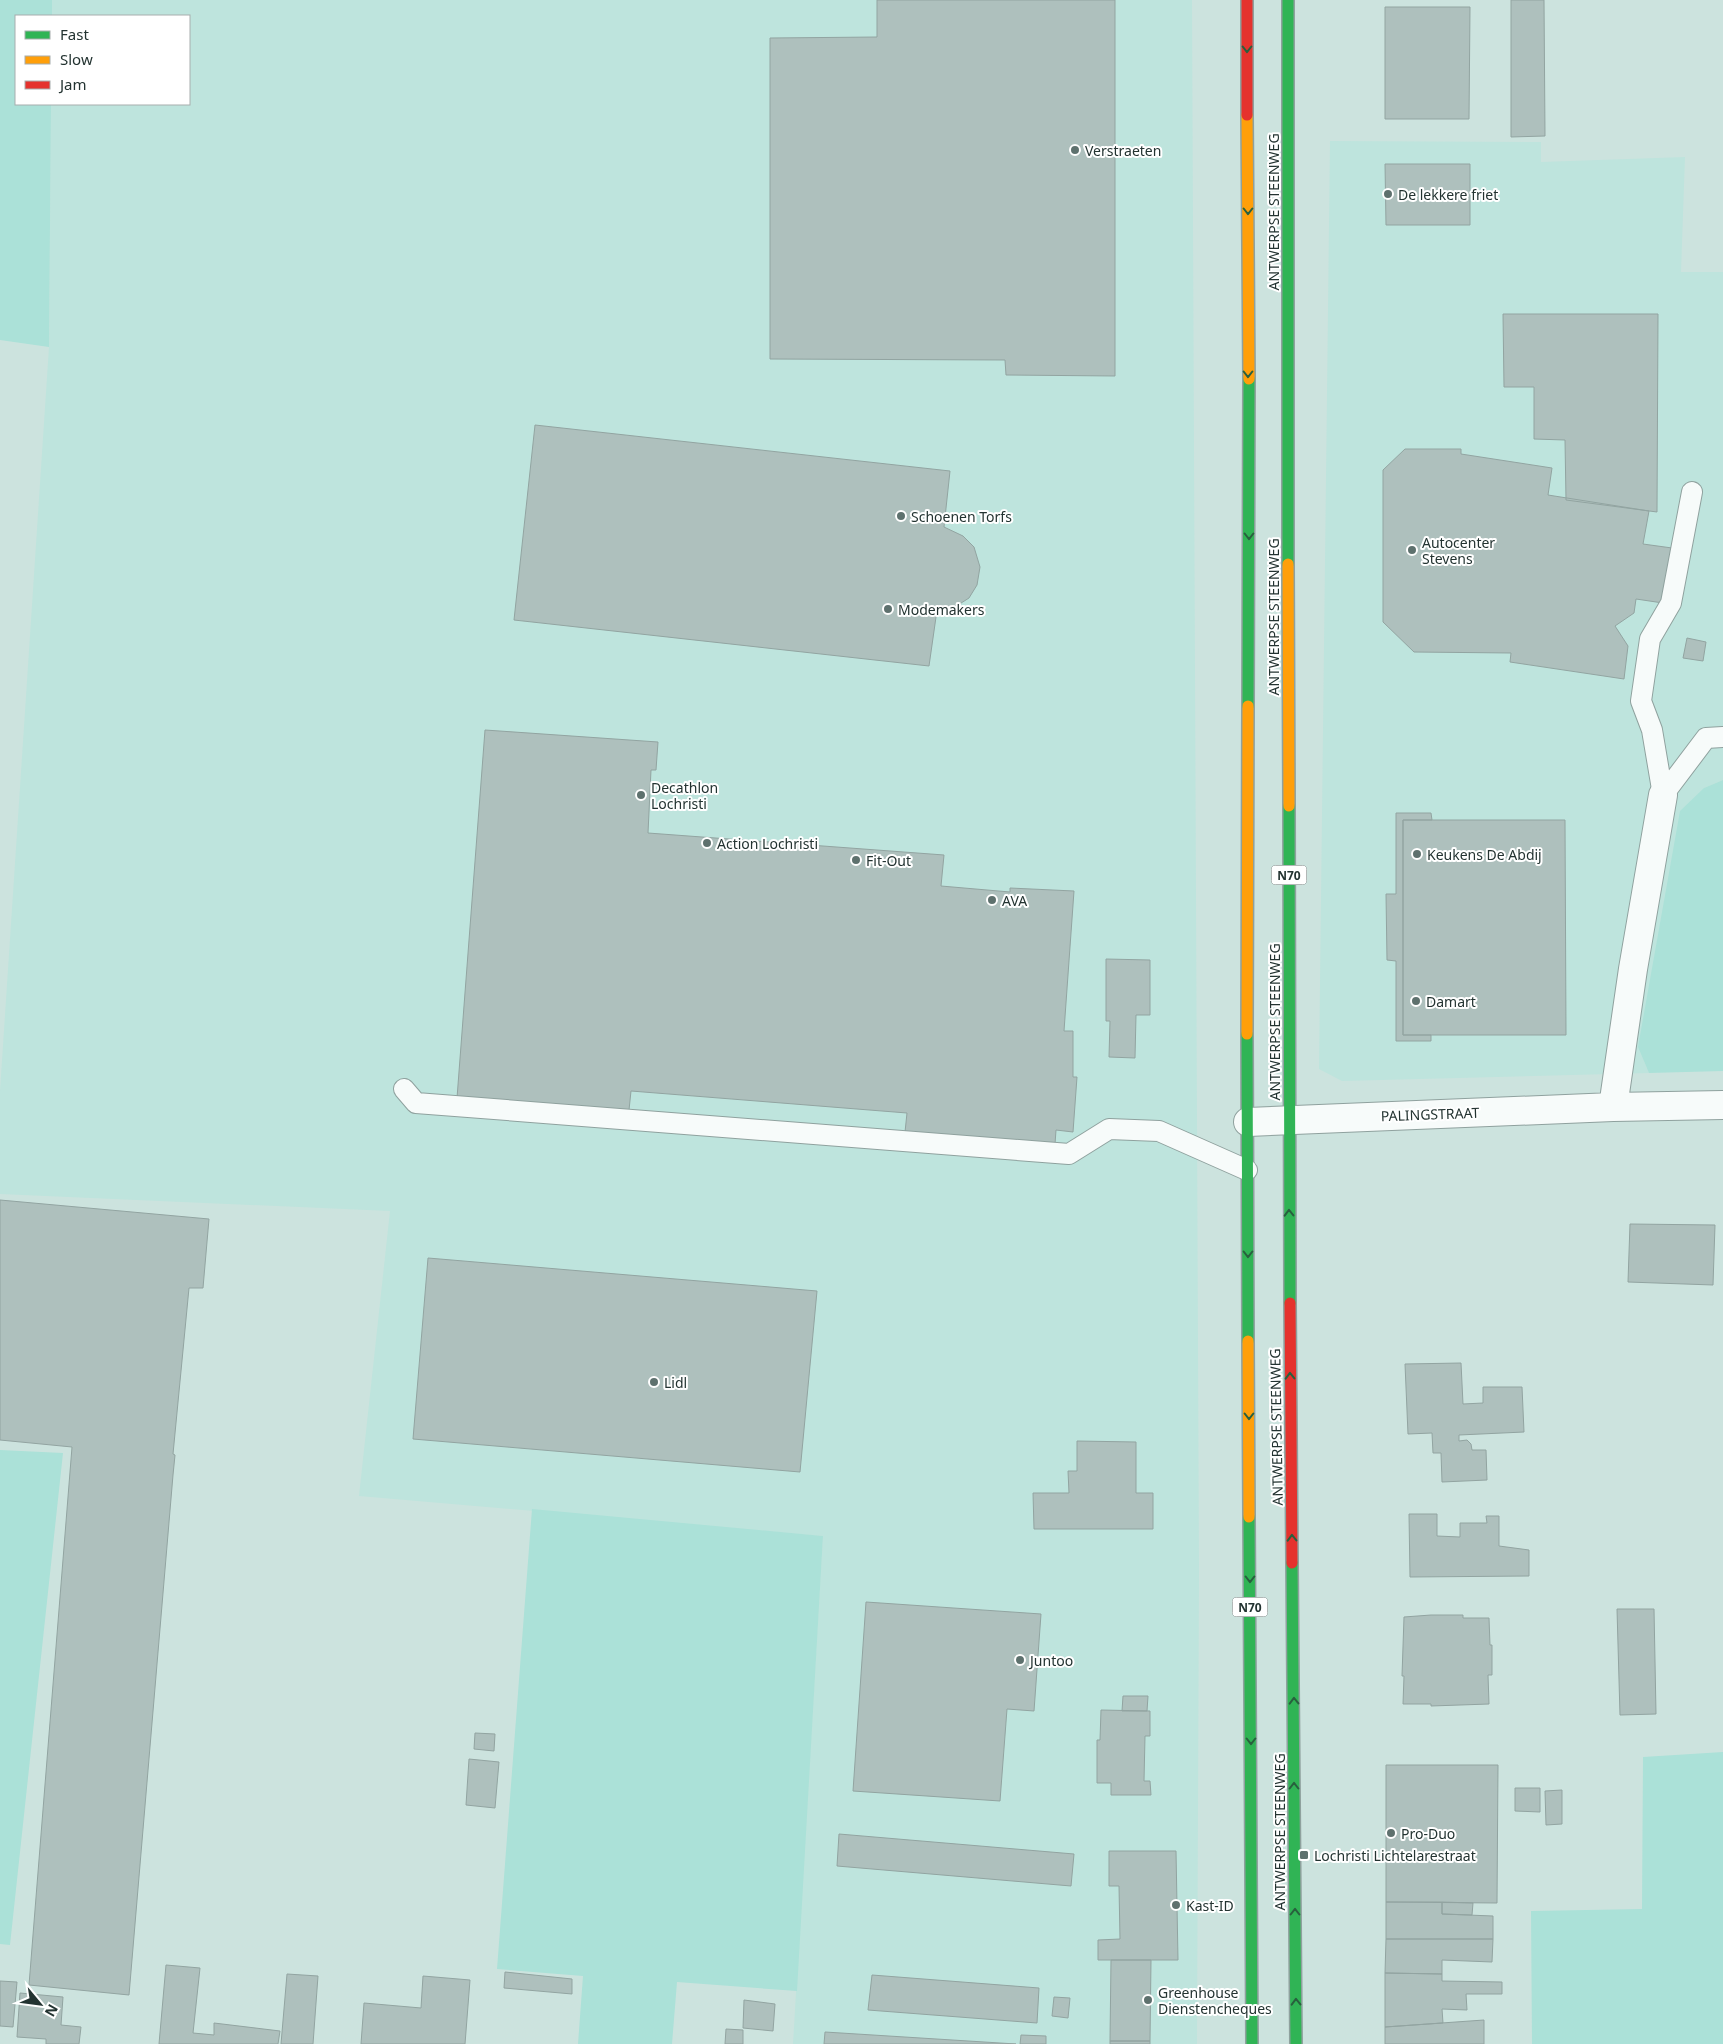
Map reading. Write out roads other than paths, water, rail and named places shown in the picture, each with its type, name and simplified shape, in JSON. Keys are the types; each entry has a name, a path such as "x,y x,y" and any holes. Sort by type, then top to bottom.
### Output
{"main road":[{"name":"ANTWERPSE STEENWEG","path":"1247,0 1249,500 1247,1170 1252,2044"},
{"name":"ANTWERPSE STEENWEG","path":"1288,0 1289,1120 1296,2044"}],"street":[{"path":"1613,1107 1633,969 1663,795"},
{"name":"PALINGSTRAAT","path":"1248,1122 1613,1107 1723,1105"}],"lane":[{"path":"1663,795 1652,730 1640,701 1650,639 1671,603 1692,492"},
{"path":"1663,795 1706,738 1723,738"},
{"path":"404,1089 416,1103 1069,1154 1109,1128 1159,1131 1247,1170"}],"place":[{"name":"Verstraeten","path":"1075,150"},
{"name":"De lekkere friet","path":"1388,194"},
{"name":"Schoenen Torfs","path":"901,516"},
{"name":"Autocenter Stevens","path":"1412,550"},
{"name":"Modemakers","path":"888,609"},
{"name":"Decathlon Lochristi","path":"641,795"},
{"name":"Action Lochristi","path":"707,843"},
{"name":"Keukens De Abdij","path":"1417,854"},
{"name":"Fit-Out","path":"856,860"},
{"name":"AVA","path":"992,900"},
{"name":"Damart","path":"1416,1001"},
{"name":"Lidl","path":"654,1382"},
{"name":"Juntoo","path":"1020,1660"},
{"name":"Pro-Duo","path":"1391,1833"},
{"name":"Lochristi Lichtelarestraat","path":"1304,1855"},
{"name":"Kast-ID","path":"1176,1905"},
{"name":"Greenhouse Dienstencheques","path":"1148,2000"}]}
